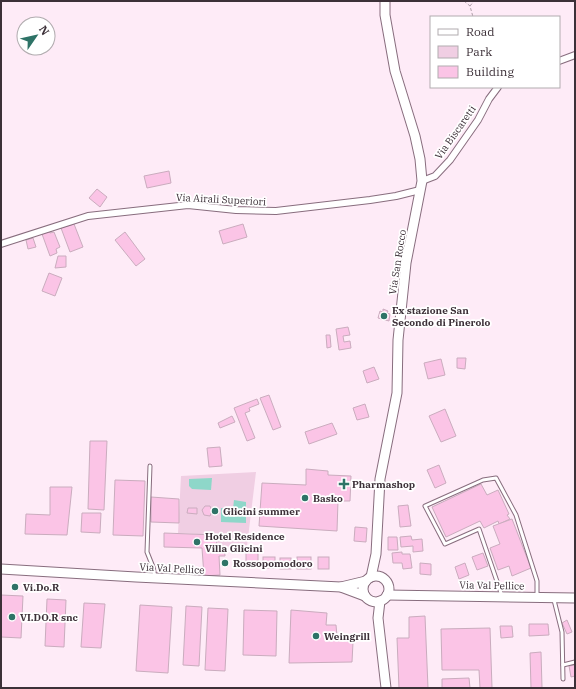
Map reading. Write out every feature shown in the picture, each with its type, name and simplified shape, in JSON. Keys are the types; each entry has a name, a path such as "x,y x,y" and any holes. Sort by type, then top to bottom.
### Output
{"street":[{"name":"Via San Rocco","path":"368,579 376,554 380,478 397,393 399,327 406,264 421,185 420,159 415,136 394,71 385,14 385,1"},
{"path":"560,61 575,55"},
{"name":"Via Biscaretti","path":"421,185 435,176 450,160 478,120 489,99 497,88"},
{"name":"Via Airali Superiori","path":"1,244 88,216 188,205 236,210 276,211 396,196 421,185"},
{"name":"Via San Rocco","path":"376,554 386,582"},
{"name":"Via Val Pellice","path":"1,569 341,587"},
{"path":"341,587 377,576 409,594"},
{"path":"368,579 363,589 378,618 386,688"},
{"path":"378,618 384,598 389,590 386,582"},
{"path":"341,587 374,601 384,598"},
{"name":"Via Val Pellice","path":"384,598 409,594 575,598"}],"lane":[{"path":"150,466 147,552 153,566 155,578"},
{"path":"502,596 479,529 445,544 425,506 483,480 496,478 516,515 537,581 537,597"},
{"path":"554,598 562,632 563,679"},
{"path":"563,665 575,662"}],"path":[{"path":"464,1 470,6 473,16"},
{"path":"470,6 474,1"}],"green space":[{"name":"Glicini summer","path":"256,472 247,546 217,547 216,535 178,533 181,476"}],"shaded area":[{"path":"212,478 211,490 192,489 189,486 189,479"},
{"path":"234,500 246,502 246,523 221,522 221,508 233,509"}],"building":[{"path":"169,171 171,183 147,188 144,176"},
{"path":"97,189 107,197 100,207 89,198"},
{"path":"74,224 83,247 70,252 61,228"},
{"path":"243,224 247,237 223,244 219,231"},
{"path":"49,231 50,233 54,232 60,247 56,249 57,253 50,256 42,234"},
{"path":"125,232 145,259 136,266 115,240"},
{"path":"33,238 36,247 28,249 26,240"},
{"path":"58,256 66,256 66,267 55,268"},
{"path":"49,273 62,278 55,296 42,291"},
{"name":"Ex stazione San Secondo di Pinerolo","path":"383,309 388,311 387,313 390,314 389,321 378,318 380,311 383,312"},
{"path":"348,327 350,335 343,336 344,342 350,341 351,348 339,350 336,329"},
{"path":"326,335 330,335 331,347 327,348"},
{"path":"457,358 466,358 465,369 457,368"},
{"path":"441,359 445,375 428,379 424,363"},
{"path":"374,367 379,379 367,383 363,371"},
{"path":"269,395 281,427 273,430 260,398"},
{"path":"257,399 259,404 249,408 250,411 245,413 255,438 247,441 234,408"},
{"path":"365,404 369,417 357,420 353,408"},
{"path":"445,409 456,436 441,442 429,416"},
{"path":"232,416 235,422 220,428 218,423"},
{"path":"332,423 337,434 309,444 305,432"},
{"path":"90,441 107,441 104,510 88,509"},
{"path":"220,447 222,466 209,467 207,448"},
{"path":"439,465 446,483 435,488 427,470"},
{"name":"Basko","path":"306,469 328,471 328,475 351,476 350,501 338,501 337,531 259,526 262,483 306,485"},
{"path":"115,480 145,481 143,536 113,535"},
{"path":"481,484 487,495 498,490 509,514 507,515 510,519 499,524 498,521 484,528 480,521 446,537 432,507"},
{"path":"50,487 72,487 67,535 25,534 26,514 50,515"},
{"path":"151,497 179,499 179,523 151,522"},
{"path":"408,505 411,526 400,527 398,506"},
{"path":"205,506 210,506 212,511 210,516 204,515 202,510"},
{"path":"188,508 197,508 197,514 187,513"},
{"path":"82,513 101,513 100,533 81,532"},
{"path":"512,519 531,568 512,576 509,566 498,570 490,548 500,544 493,526"},
{"path":"355,527 367,528 366,542 354,541"},
{"path":"164,533 216,535 217,547 224,546 225,556 219,556 220,575 204,576 202,548 164,547"},
{"path":"411,536 412,540 422,539 423,551 413,552 413,546 401,547 400,537"},
{"path":"388,537 397,537 398,550 388,550"},
{"path":"246,552 258,552 258,566 246,566"},
{"path":"402,552 402,554 410,554 412,568 403,569 402,563 393,563 392,553"},
{"path":"483,553 488,566 477,570 472,557"},
{"path":"263,557 275,557 275,568 263,568"},
{"path":"297,557 311,557 311,569 297,569"},
{"path":"318,557 329,557 329,569 318,569"},
{"path":"280,558 291,558 291,569 280,569"},
{"path":"420,563 431,564 431,575 420,574"},
{"path":"465,563 469,575 459,579 455,567"},
{"name":"VI.DO.R snc","path":"1,595 23,596 21,638 1,637"},
{"path":"47,599 66,600 64,647 45,646"},
{"path":"84,603 105,604 101,648 81,647"},
{"path":"140,605 172,607 168,673 136,671"},
{"path":"186,606 202,607 199,666 183,665"},
{"path":"208,608 228,609 225,671 205,670"},
{"path":"244,610 277,611 276,656 243,655"},
{"name":"Weingrill","path":"291,610 327,613 326,625 336,625 337,636 347,637 347,641 353,642 352,662 289,663"},
{"path":"425,616 428,688 399,688 397,638 409,638 409,617"},
{"path":"567,620 572,632 567,634 562,623"},
{"path":"529,624 548,624 549,635 529,636"},
{"path":"500,626 512,626 513,637 501,638"},
{"path":"490,628 492,688 480,688 479,670 442,670 441,629"},
{"path":"541,652 542,688 531,688 530,653"},
{"path":"575,665 575,676 571,677 569,666"},
{"path":"469,678 470,688 442,688 442,679"}],"place":[{"name":"Ex stazione San Secondo di Pinerolo","path":"384,316"},
{"name":"Pharmashop","path":"344,484"},
{"name":"Basko","path":"305,498"},
{"name":"Glicini summer","path":"215,511"},
{"name":"Hotel Residence Villa Glicini","path":"197,542"},
{"name":"Rossopomodoro","path":"225,563"},
{"name":"Vi.Do.R","path":"15,587"},
{"name":"VI.DO.R snc","path":"12,617"},
{"name":"Weingrill","path":"316,636"}]}
